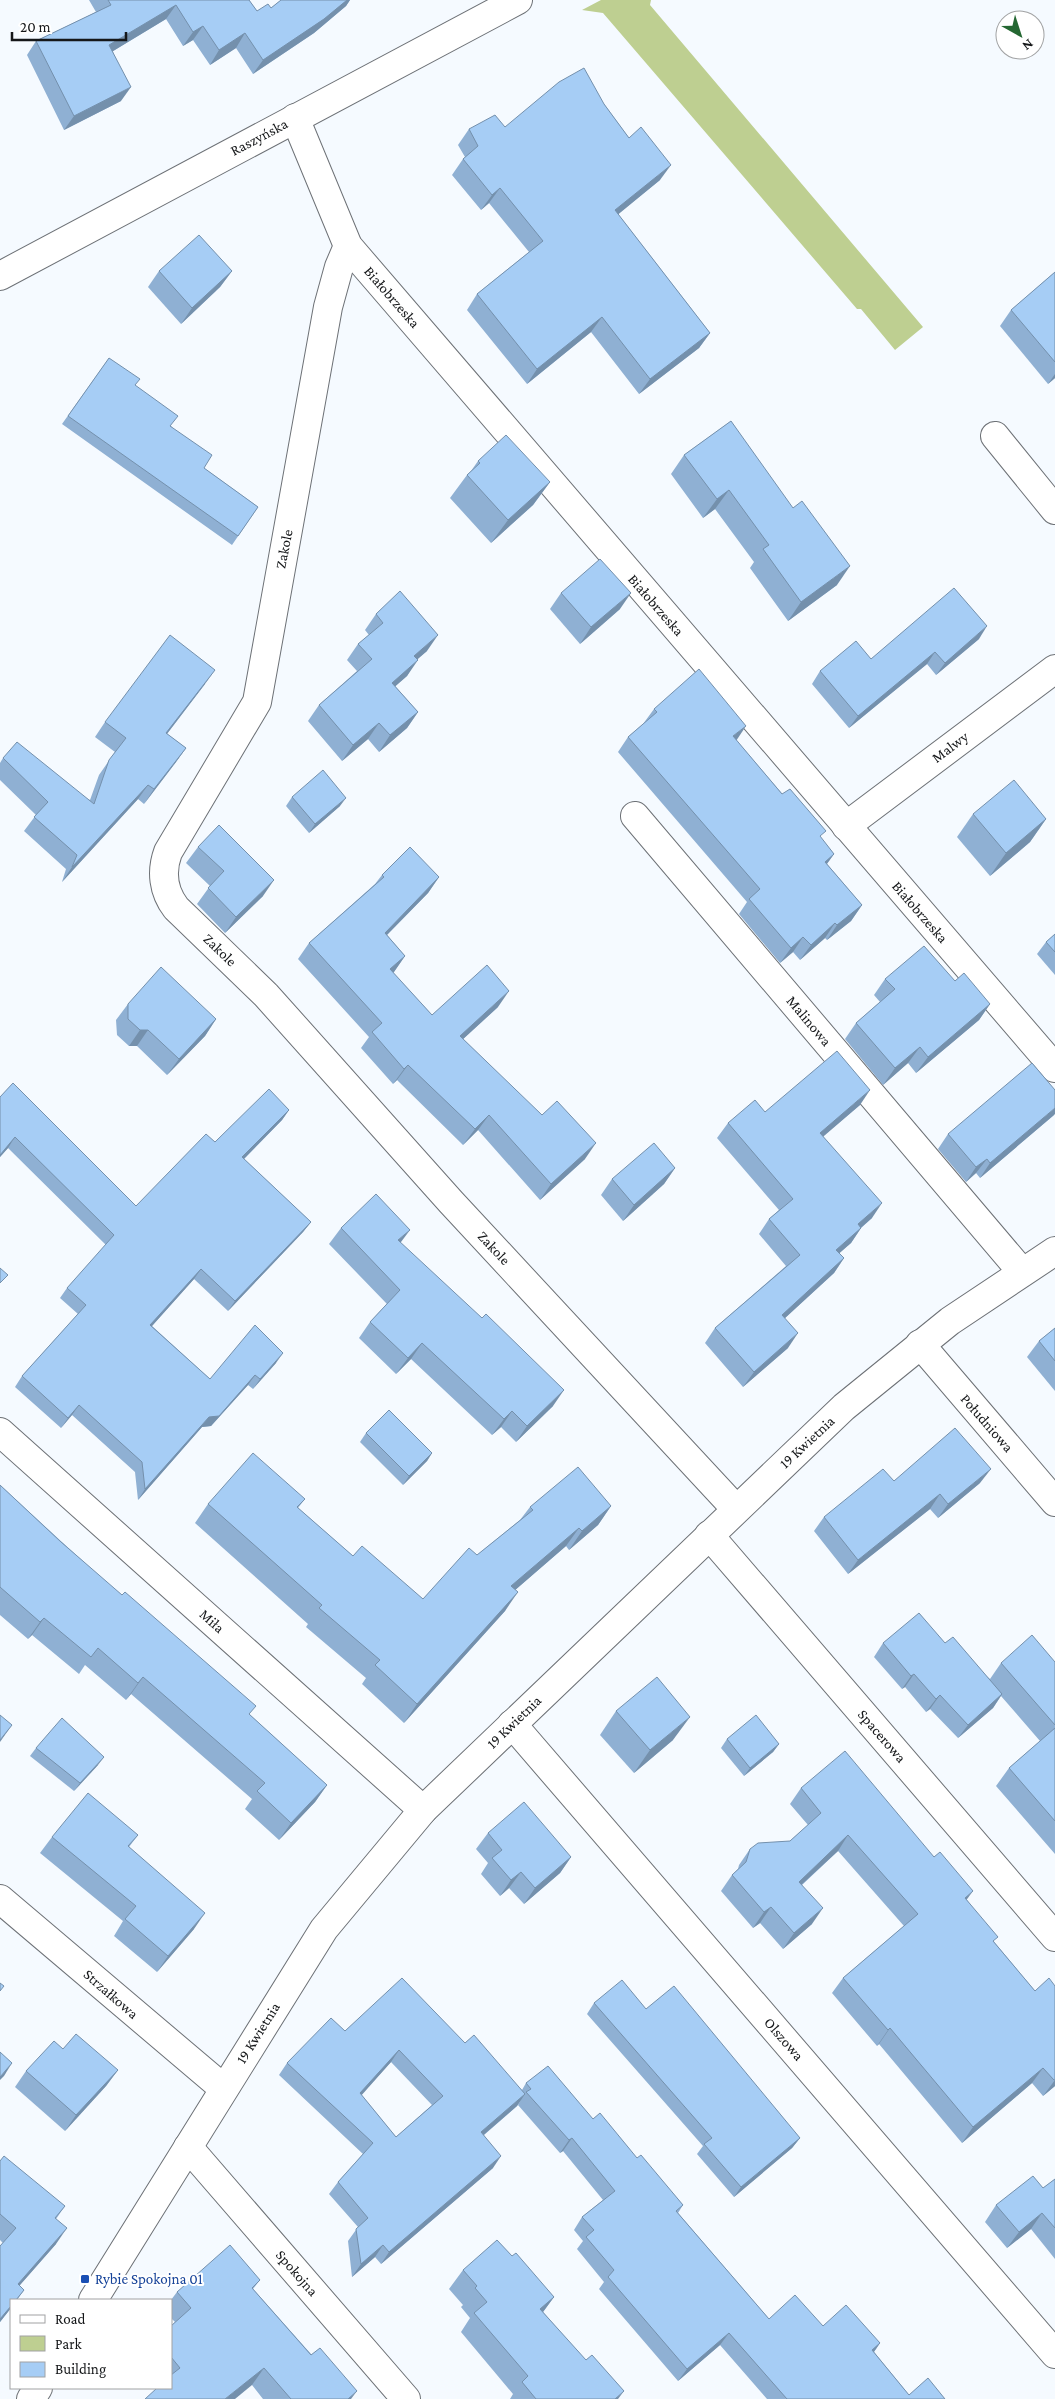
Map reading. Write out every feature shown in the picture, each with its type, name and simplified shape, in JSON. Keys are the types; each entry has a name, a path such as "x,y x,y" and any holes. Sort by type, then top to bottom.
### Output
{"street":[{"name":"Raszyńska","path":"0,276 518,0"},
{"name":"Białobrzeska","path":"295,118 348,246 1055,1068"},
{"name":"Zakole","path":"348,246 339,267 328,307 257,702 168,852 164,872 169,897 176,908 266,994 451,1202 736,1508"},
{"path":"996,436 1055,510"},
{"name":"Malwy","path":"846,826 1055,669"},
{"name":"Malinowa","path":"635,816 1022,1272"},
{"name":"19 Kwietnia","path":"94,2299 324,1928 423,1810 736,1508 844,1407 920,1344 1055,1251"},
{"name":"Południowa","path":"920,1344 1055,1502"},
{"name":"Miła","path":"0,1432 423,1810"},
{"name":"Spacerowa","path":"709,1535 1055,1936"},
{"name":"Olszowa","path":"512,1724 1055,2354"},
{"name":"Strzałkowa","path":"0,1899 223,2088"},
{"name":"Spokojna","path":"188,2147 406,2399"}],"green space":[{"path":"601,0 651,0 650,5 923,327 895,350 861,309 857,309 603,13 582,10"}],"building":[{"path":"108,0 249,0 257,11 268,4 271,8 281,0 347,0 324,19 263,60 245,33 219,50 203,26 193,32 176,5 109,45 131,87 74,116 36,41 111,5"},
{"path":"584,68 604,104 629,138 641,127 671,165 615,210 710,333 650,379 602,317 537,369 477,294 543,241 500,188 492,195 463,159 478,146 469,129 495,115 505,127 559,82"},
{"path":"199,235 232,271 192,308 159,271"},
{"path":"1055,272 1055,362 1011,310"},
{"path":"109,358 140,379 135,385 178,416 170,426 212,455 204,468 258,507 238,536 68,416"},
{"path":"731,421 793,508 802,501 850,566 801,602 763,549 769,545 729,490 717,499 684,455"},
{"path":"506,435 550,482 508,520 467,475 480,463 478,461"},
{"path":"600,559 631,593 591,627 561,593"},
{"path":"954,588 987,626 945,663 935,652 858,716 820,671 856,641 871,659"},
{"path":"400,591 438,635 414,656 418,660 392,683 418,712 390,735 379,723 353,745 319,705 372,659 358,644 383,623 376,614"},
{"path":"170,635 215,670 166,733 186,748 154,789 148,785 72,867 77,855 34,817 48,802 3,758 17,742 94,804 109,760 126,738 105,722"},
{"path":"699,669 746,726 733,736 782,794 790,789 826,831 820,836 834,854 825,862 862,905 837,925 835,923 811,945 803,937 791,948 749,899 760,889 628,737 657,712 654,709"},
{"path":"323,770 346,798 315,824 292,797"},
{"path":"1014,780 1046,819 1006,853 973,814"},
{"path":"219,825 274,880 236,917 208,888 224,871 198,847"},
{"path":"410,847 439,877 385,933 405,956 390,969 432,1015 487,965 509,991 460,1036 542,1115 557,1101 596,1143 551,1184 489,1115 475,1129 408,1065 404,1069 372,1032 382,1023 309,943 384,877 382,875"},
{"path":"1055,934 1055,952 1046,942"},
{"path":"924,946 955,981 964,973 990,1004 928,1057 920,1047 895,1068 856,1023 895,989 885,979"},
{"path":"161,967 216,1019 179,1059 148,1030 140,1030 128,1019 128,1004"},
{"path":"837,1051 870,1090 820,1133 882,1203 858,1224 861,1228 836,1250 844,1258 782,1315 798,1333 754,1372 715,1328 800,1255 769,1219 793,1199 728,1123 755,1100 765,1112"},
{"path":"1032,1063 1055,1090 1055,1108 990,1163 987,1159 976,1167 948,1134"},
{"path":"13,1083 136,1206 206,1134 215,1142 269,1089 289,1110 242,1157 311,1222 235,1301 201,1269 150,1325 210,1379 255,1325 283,1353 260,1379 255,1375 219,1416 209,1417 145,1489 142,1462 79,1405 68,1418 22,1376 86,1305 67,1288 114,1235 15,1137 0,1155 0,1097"},
{"path":"654,1143 675,1168 634,1205 612,1179"},
{"path":"376,1194 410,1230 398,1240 482,1318 486,1314 564,1390 527,1426 512,1411 504,1419 422,1343 408,1358 370,1322 400,1290 341,1228"},
{"path":"0,1268 8,1275 0,1283"},
{"path":"1055,1328 1055,1361 1039,1341"},
{"path":"389,1410 432,1453 409,1476 366,1433"},
{"path":"955,1428 991,1469 948,1504 940,1494 858,1560 824,1517 883,1469 894,1481"},
{"path":"253,1453 305,1499 297,1507 353,1556 362,1546 423,1599 469,1548 477,1555 533,1510 530,1507 578,1467 611,1506 582,1531 579,1528 511,1586 518,1592 417,1704 375,1665 380,1660 319,1608 322,1605 208,1504"},
{"path":"0,1485 122,1595 125,1592 256,1706 249,1714 327,1785 291,1823 257,1791 265,1783 143,1677 138,1683 98,1648 91,1657 44,1618 40,1622 0,1587"},
{"path":"919,1613 945,1643 953,1637 1002,1694 968,1725 940,1695 936,1699 914,1674 911,1676 883,1643"},
{"path":"1032,1635 1055,1662 1055,1725 1001,1663"},
{"path":"657,1677 690,1717 650,1750 616,1711"},
{"path":"0,1715 12,1725 0,1740"},
{"path":"756,1715 779,1744 750,1768 727,1739"},
{"path":"62,1718 104,1757 80,1783 36,1748"},
{"path":"1055,1728 1055,1821 1009,1768"},
{"path":"845,1751 934,1857 940,1852 973,1891 965,1898 998,1937 993,1941 1035,1991 1049,1978 1055,1986 1055,2080 1043,2068 973,2127 890,2028 888,2030 843,1978 918,1914 848,1835 799,1882 823,1908 794,1933 771,1907 764,1912 732,1875 746,1862 750,1849 758,1843 790,1841 821,1813 801,1788"},
{"path":"88,1793 138,1835 128,1846 205,1913 168,1956 125,1919 136,1906 52,1837"},
{"path":"524,1802 571,1857 535,1888 521,1872 511,1880 492,1858 502,1850 488,1833"},
{"path":"402,1978 465,2043 474,2035 525,2094 481,2132 501,2156 389,2252 383,2245 361,2264 356,2229 368,2218 338,2182 373,2143 287,2063 331,2018 345,2031","holes":["399,2050 443,2096 396,2137 360,2093"]},
{"path":"622,1980 646,2009 674,1986 800,2138 741,2187 704,2144 712,2138 594,2003"},
{"path":"0,1983 4,1986 0,1991"},
{"path":"76,2034 118,2070 76,2115 26,2071 54,2041 63,2049"},
{"path":"0,2052 12,2063 0,2077"},
{"path":"548,2066 593,2119 600,2113 637,2158 641,2155 683,2205 676,2211 769,2319 795,2295 823,2326 846,2305 880,2343 872,2350 909,2395 928,2378 945,2399 787,2399 729,2333 687,2369 608,2277 614,2270 586,2237 594,2230 582,2217 615,2191 572,2138 569,2140 526,2092 531,2089 526,2083"},
{"path":"4,2156 65,2206 55,2218 67,2228 18,2284 24,2290 17,2299 10,2299 10,2307 0,2319 0,2246 16,2228 0,2214 0,2161"},
{"path":"1033,2176 1043,2188 1055,2179 1055,2228 1042,2213 1019,2232 996,2205"},
{"path":"497,2240 512,2256 516,2253 554,2297 540,2309 586,2360 592,2355 624,2391 615,2399 536,2399 522,2382 528,2376 474,2313 487,2302 475,2288 477,2286 463,2270"},
{"path":"230,2245 260,2280 252,2288 311,2355 320,2348 357,2391 348,2399 291,2399 264,2368 225,2399 145,2399 156,2389 172,2389 172,2374 180,2368 172,2358 172,2325 191,2308 177,2292"}],"place":[{"name":"Rybie Spokojna 01","path":"85,2279"}]}
